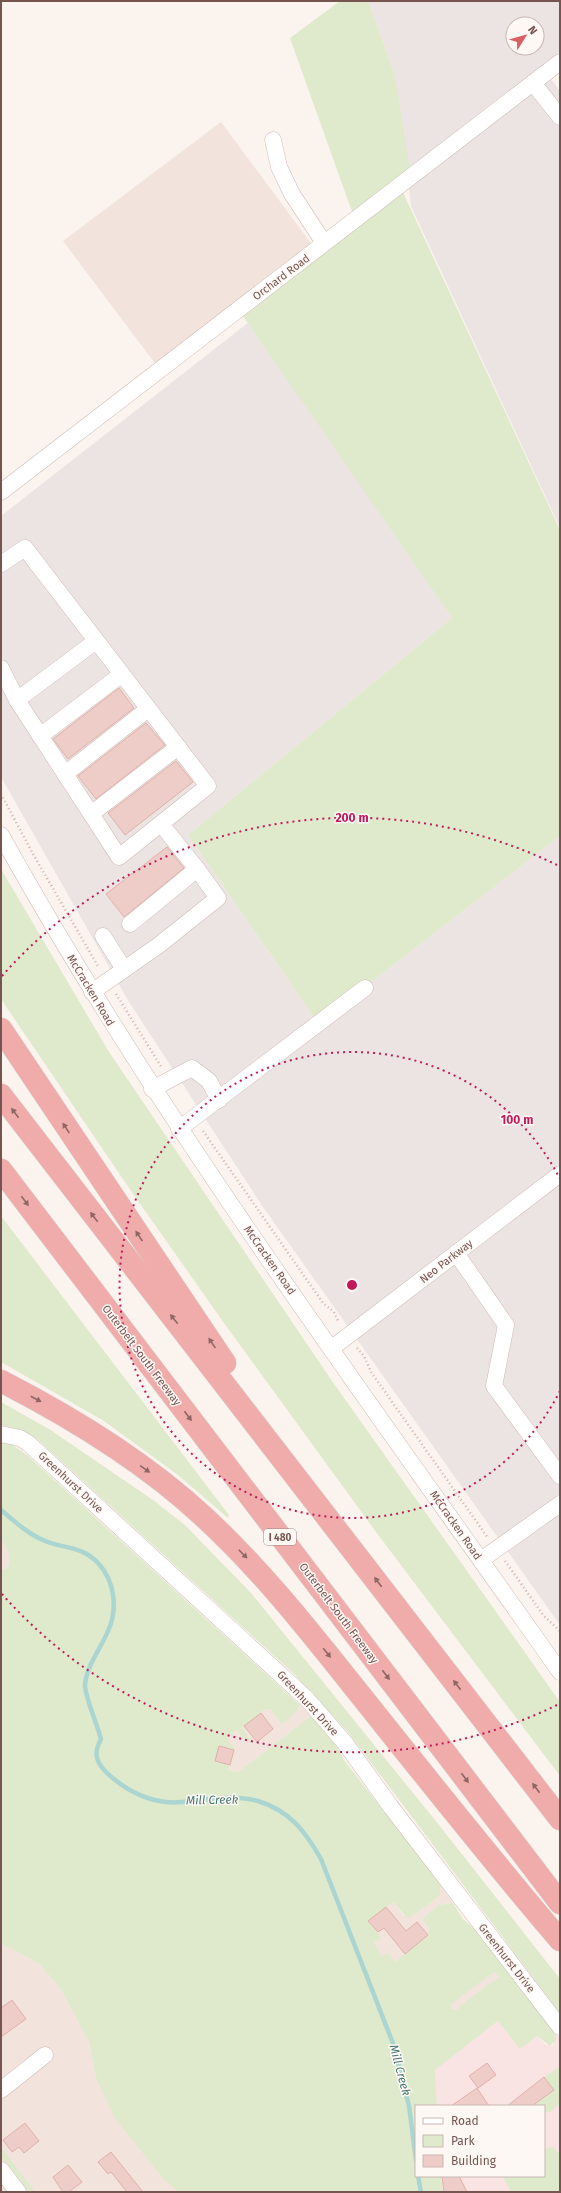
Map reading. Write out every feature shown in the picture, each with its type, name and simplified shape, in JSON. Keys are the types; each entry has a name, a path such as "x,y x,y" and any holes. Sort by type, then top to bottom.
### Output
{"highway":[{"path":"1,1029 336,1526"},
{"path":"1,1095 336,1526 560,1819"},
{"name":"Outerbelt South Freeway","path":"1,1170 560,1903"},
{"path":"1,1381 54,1410 101,1439 153,1475 202,1515 245,1556 293,1610 460,1820 560,1940"}],"street":[{"name":"Orchard Road","path":"1,492 560,62"},
{"path":"533,83 560,117"},
{"path":"272,140 279,167 292,194 324,243"},
{"path":"1,564 25,548 208,786 119,857 17,700 1,668"},
{"path":"17,700 96,641"},
{"path":"40,736 122,674"},
{"path":"65,774 148,709"},
{"path":"91,814 178,747"},
{"path":"92,992 124,970 218,898 161,824"},
{"name":"McCracken Road","path":"1,834 92,992 152,1089 560,1672"},
{"path":"130,924 197,870"},
{"path":"103,936 124,970"},
{"path":"179,1129 365,988"},
{"path":"152,1089 192,1068 209,1081 219,1100"},
{"name":"Neo Parkway","path":"332,1348 560,1174"},
{"path":"456,1253 506,1326 494,1386 560,1476"},
{"name":"Greenhurst Drive","path":"1,1434 20,1438 28,1443 307,1699 345,1743 391,1807 560,2027"},
{"path":"481,1560 560,1504"},
{"path":"1,2090 45,2055"},
{"path":"1,2170 18,2192"}],"path":[{"path":"1,794 37,860 108,981 169,1079"},
{"path":"194,1118 322,1303 334,1312 334,1316"},
{"path":"362,1355 364,1356 371,1372 544,1616 560,1631"}],"shaded area":[{"path":"368,1 560,1 560,62 546,73 560,91 560,528 411,206 395,75"},
{"path":"221,122 316,250 160,370 63,241"},
{"path":"249,322 452,618 188,835 318,1023 560,836 560,1625 263,1207 129,1002 1,777 1,516"},
{"path":"1,1539 9,1554 9,1563 7,1568 1,1570"},
{"path":"300,1705 311,1716 238,1772 228,1770 230,1765 215,1761 219,1746 235,1749 226,1738 236,1730 247,1742 253,1742 242,1728 265,1709 270,1709 282,1723 299,1708"},
{"path":"440,1884 453,1903 443,1904 422,1919 429,1928 428,1935 395,1962 381,1956 374,1942 381,1939 368,1921 393,1902 404,1916 412,1916 438,1897"},
{"path":"1,1943 41,1965 61,1990 89,2042 96,2078 165,2181 179,2192 1,2192"},
{"path":"494,1972 499,1977 467,2000 457,2011 451,2009 450,2004"},
{"path":"498,2021 537,2036 545,2044 552,2046 554,2043 555,2032 560,2038 560,2169 532,2192 443,2192 441,2177 545,2177 545,2105 437,2105 434,2070"}],"green space":[{"path":"340,1 368,1 395,75 411,177 400,186 560,530 560,836 318,1023 188,835 452,618 238,309 355,220 290,38"},
{"path":"1,869 109,1052 332,1381 560,1702 560,1776 376,1532 224,1323 129,1188 1,999"},
{"path":"1,1216 229,1515 228,1518 178,1475 104,1421 1,1362"},
{"path":"1,1402 49,1429 153,1500 185,1525 251,1593 439,1825 560,1979 560,2013 347,1731 293,1673 37,1439 22,1430 1,1425"},
{"path":"1,1442 10,1443 27,1455 300,1705 296,1712 282,1724 270,1709 265,1709 242,1728 253,1742 247,1742 236,1730 227,1738 235,1749 228,1770 238,1772 311,1716 338,1748 344,1760 440,1884 440,1893 438,1897 412,1916 407,1918 393,1902 369,1920 381,1939 374,1942 381,1956 388,1953 395,1962 428,1935 429,1928 422,1919 439,1905 453,1903 463,1919 477,1931 555,2032 556,2040 550,2046 537,2036 520,2049 498,2021 435,2070 437,2105 415,2105 415,2177 441,2177 443,2192 179,2192 165,2181 115,2118 96,2078 89,2042 61,1990 41,1965 1,1943 1,1570 7,1568 9,1563 9,1554 1,1539","holes":["494,1972 499,1977 467,2000 457,2010 451,2009 451,2004"]},
{"path":"560,2066 560,2104 550,2112 545,2113 545,2105 534,2105 553,2090 544,2077"},
{"path":"1,2147 35,2192 29,2192 1,2156"},
{"path":"553,2147 560,2154 560,2192 511,2192 503,2177 545,2177 545,2149"}],"building":[{"path":"119,688 134,708 68,759 53,739"},
{"path":"146,723 165,745 96,799 78,776"},
{"path":"176,761 193,782 125,835 108,813"},
{"path":"167,847 184,868 124,917 106,894"},
{"path":"261,1713 273,1729 257,1742 244,1726"},
{"path":"219,1746 234,1750 230,1765 215,1761"},
{"path":"386,1907 406,1931 417,1922 428,1935 405,1954 384,1928 378,1932 368,1921"},
{"path":"12,2000 26,2019 1,2037 1,2008"},
{"path":"487,2063 496,2075 478,2088 469,2076"},
{"path":"544,2077 554,2090 533,2105 508,2105"},
{"path":"477,2088 488,2105 452,2105"},
{"path":"25,2123 39,2141 24,2153 19,2147 12,2152 3,2140"},
{"path":"111,2152 143,2192 127,2192 111,2172 108,2174 98,2162"},
{"path":"68,2165 82,2182 69,2192 63,2192 53,2177"},
{"path":"442,2177 460,2177 467,2192 444,2192"}],"waterway":[{"name":"Mill Creek","path":"1,1510 37,1537 50,1543 78,1550 92,1557 104,1570 108,1578 113,1596 113,1614 105,1637 88,1670 85,1684 89,1703 101,1739 97,1748 97,1759 105,1771 121,1785 150,1799 182,1802 239,1798 258,1801 269,1805 279,1810 296,1823 315,1849 321,1859 394,2046 409,2106 415,2152"},
{"name":"Mill Creek","path":"418,2177 421,2192"}]}
